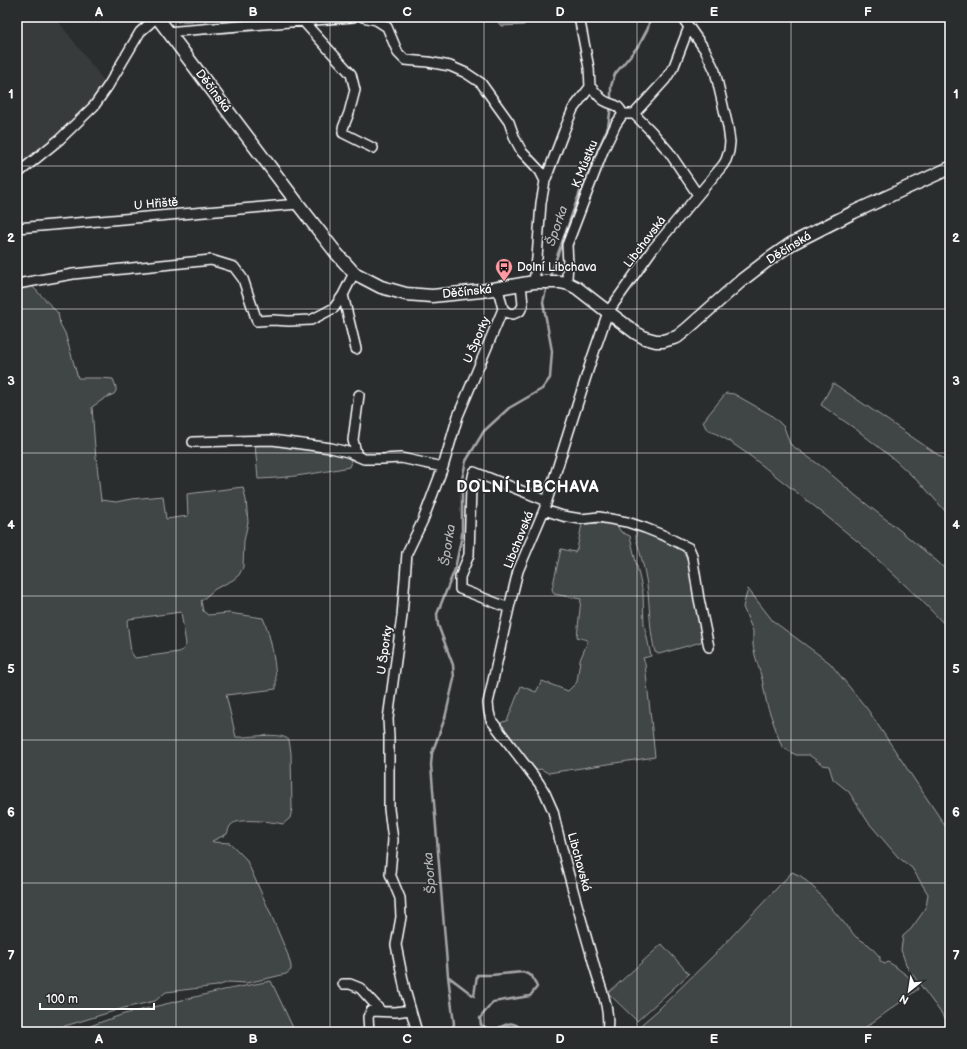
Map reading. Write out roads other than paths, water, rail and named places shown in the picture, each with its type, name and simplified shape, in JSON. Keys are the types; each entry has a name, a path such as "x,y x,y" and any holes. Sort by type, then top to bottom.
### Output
{"main road":[{"name":"Děčínská","path":"157,17 298,204 337,254 354,273 381,287 406,294 432,296 481,292 532,283 560,283 577,288 645,338 659,341 673,339 687,330 742,280 791,244 892,194 950,168"}],"street":[{"path":"17,174 60,139 94,106 108,86 140,32 157,17"},
{"path":"169,32 353,17"},
{"path":"364,17 376,20 387,27 398,53 405,60 450,66 466,73 481,83 508,122 522,152 540,171 545,181"},
{"path":"498,289 503,309 508,313 514,314 520,311 532,283 537,258 541,203 545,181 573,109 590,88 589,68 579,17"},
{"name":"Libchavská","path":"606,1032 608,1024 606,1003 597,976 553,811 539,783 491,720 488,703 518,571 544,510 608,312 652,250 723,165 729,151 730,142 728,127 715,71 705,50 682,17"},
{"path":"303,21 351,74 355,90 349,113 343,128 343,133 373,148"},
{"path":"634,114 665,80 674,66 689,26"},
{"path":"590,88 605,101 615,104 621,109 623,114 634,114 669,152 698,194"},
{"name":"K Můstku","path":"560,283 567,278 567,245 603,151 616,124 623,114"},
{"name":"U Hřiště","path":"17,228 298,204"},
{"path":"17,284 73,274 211,260 234,267 243,279 257,321 289,321 310,320 334,308 343,295 354,273"},
{"path":"343,295 356,349"},
{"name":"U Šporky","path":"417,1032 410,1010 396,945 400,917 400,898 390,874 393,840 389,809 388,719 402,616 407,552 423,520 443,467 458,416 503,309"},
{"path":"357,456 354,440 359,395"},
{"path":"193,442 272,440 331,448 364,458 401,458 443,467"},
{"path":"509,608 460,589 460,577 469,555 470,486 474,472 547,501"},
{"path":"544,510 563,516 580,519 600,517 626,522 666,536 689,548 692,555 709,647"},
{"path":"343,984 350,984 360,988 381,1011"},
{"path":"369,1032 368,1017 371,1011 395,1012 410,1010"}],"waterway":[{"name":"Šporka","path":"611,101 611,86 615,74 639,45 648,28 650,17"},
{"name":"Šporka","path":"549,279 581,189 608,127 611,106"},
{"name":"Šporka","path":"451,1032 454,1024 448,976 431,765 432,753 445,718 454,679 453,665 438,625 437,614 455,569 462,535 462,479 466,461 484,431 509,408 542,389 550,378 552,351 543,302 547,286"},
{"path":"449,977 474,996 477,975 523,972 532,976 537,987 530,996 493,1002 480,1018 481,1025 493,1031 506,1025 513,1024 524,1032"}],"place":[{"name":"Dolní Libchava","path":"504,282"}],"district":[{"name":"DOLNÍ LIBCHAVA","path":"528,487"}]}
